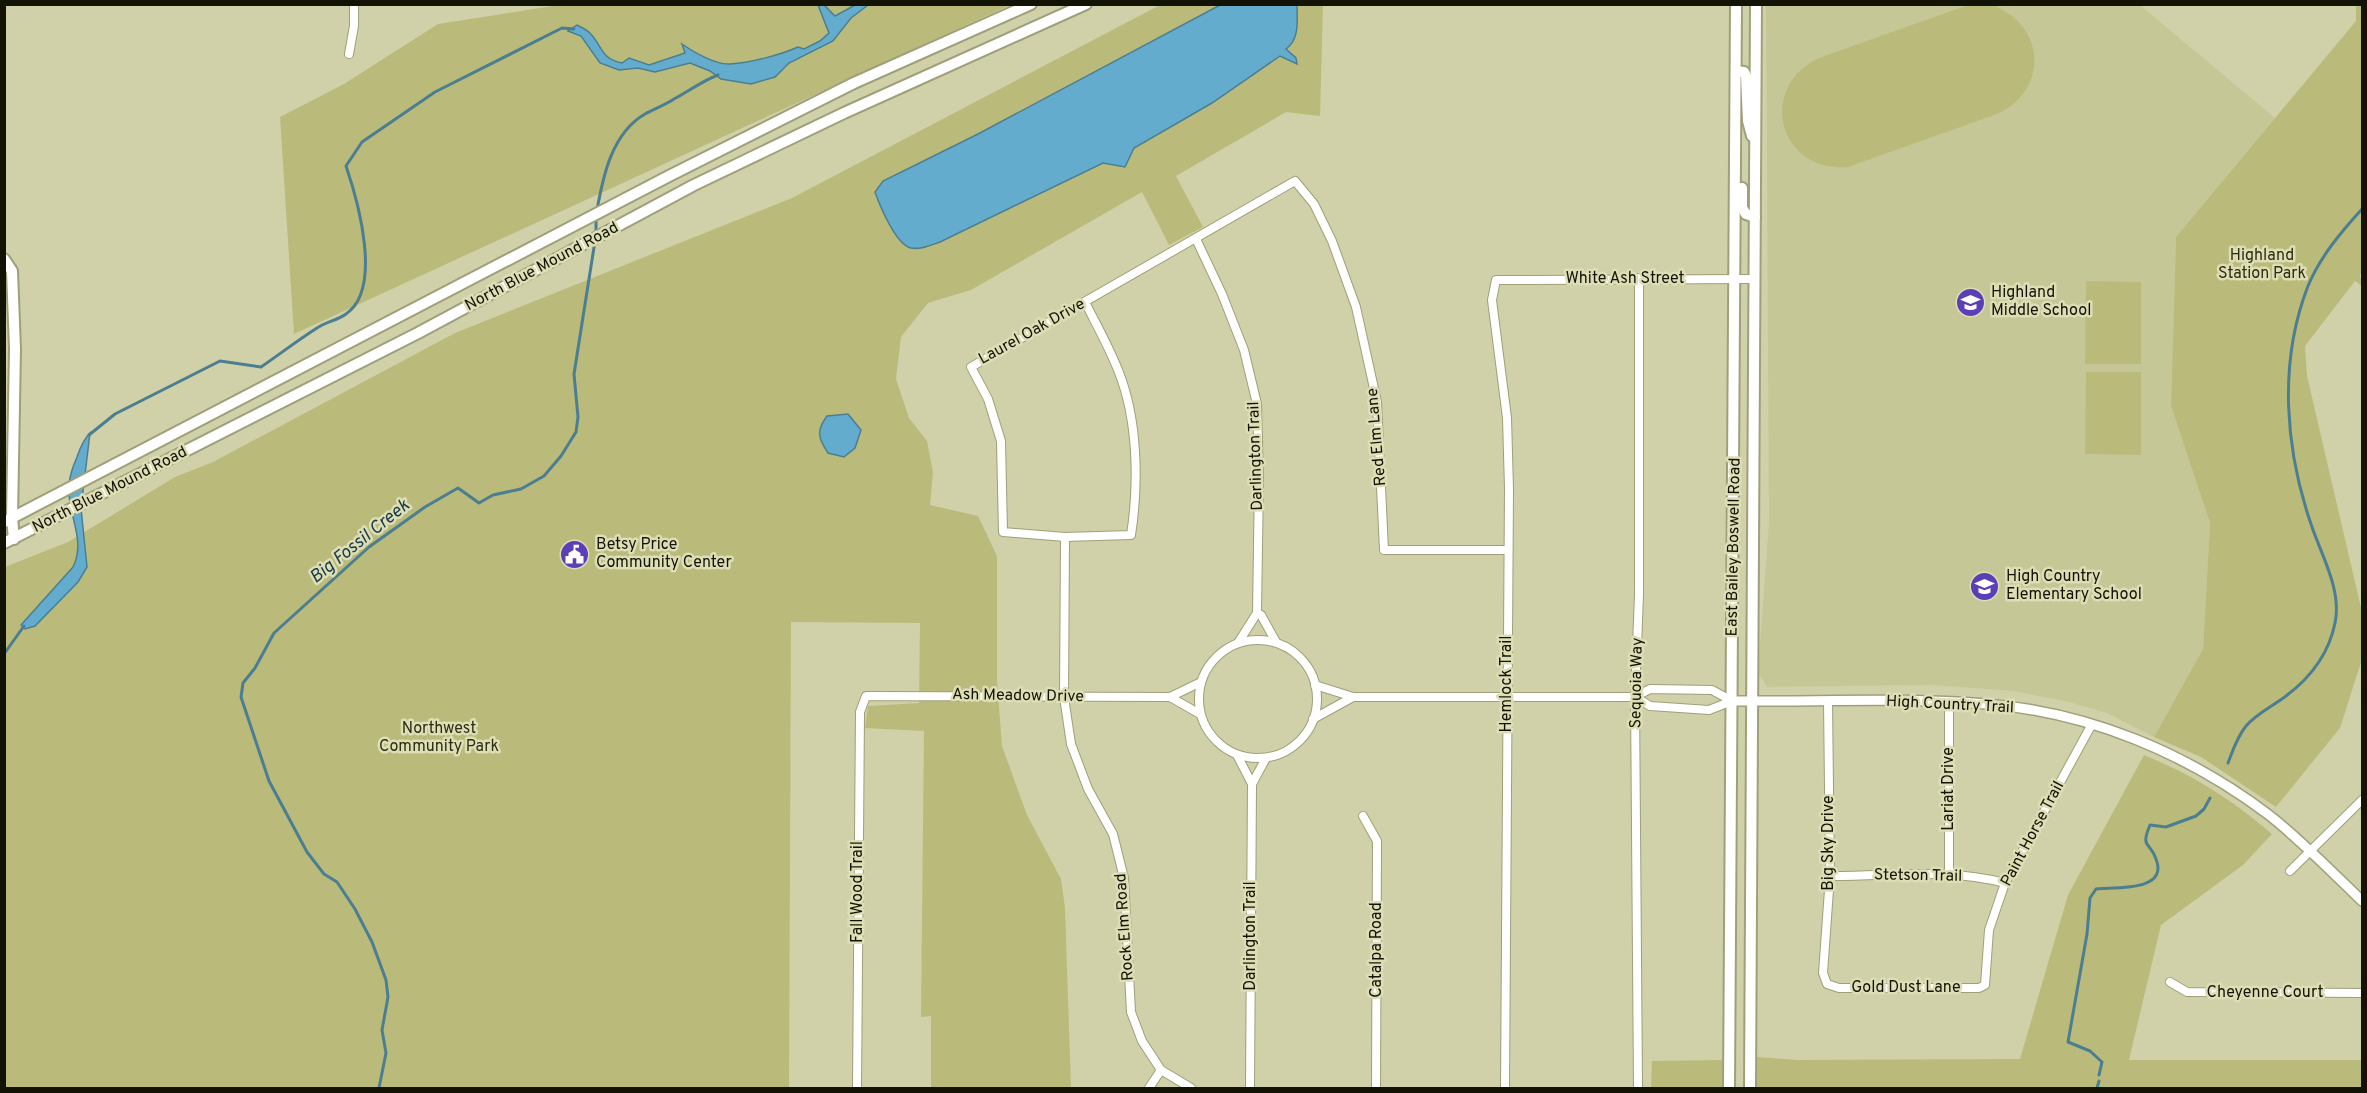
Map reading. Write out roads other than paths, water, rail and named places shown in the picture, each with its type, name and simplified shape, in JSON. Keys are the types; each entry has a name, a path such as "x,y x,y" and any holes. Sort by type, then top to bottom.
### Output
{"main road":[{"name":"North Blue Mound Road","path":"8,520 633,195 854,83 1030,4"},
{"name":"North Blue Mound Road","path":"9,541 58,518 638,215 844,113 1086,4"},
{"name":"East Bailey Boswell Road","path":"1729,1089 1735,448 1736,4"},
{"name":"East Bailey Boswell Road","path":"1750,1089 1756,4"},
{"path":"1736,71 1744,72 1746,76 1748,121 1755,148"},
{"path":"1735,151 1742,164 1743,208 1746,214 1755,217"},
{"path":"4,259 12,271 15,349 9,541"},
{"path":"1735,448 1753,449"},
{"path":"1734,510 1753,510"}],"street":[{"path":"349,54 354,26 354,4"},
{"name":"Laurel Oak Drive","path":"1065,537 1003,531 1001,441 988,399 971,367 1295,181"},
{"name":"Red Elm Lane","path":"1295,181 1314,204 1332,240 1356,307 1377,402 1384,550 1508,550"},
{"name":"Darlington Trail","path":"1196,239 1222,294 1244,351 1257,404 1260,480 1257,613"},
{"name":"Sequoia Way","path":"1638,1089 1635,697 1639,584 1639,278"},
{"name":"White Ash Street","path":"1496,280 1754,279"},
{"name":"Hemlock Trail","path":"1496,280 1492,300 1507,418 1505,1089"},
{"path":"1065,537 1131,535 1132,528 1135,483 1132,424 1119,371 1086,302"},
{"name":"Rock Elm Road","path":"1065,537 1064,697 1071,744 1088,789 1113,834 1124,878 1131,1012 1142,1041 1161,1070 1191,1089"},
{"path":"1238,643 1257,613 1261,615 1276,642"},
{"path":"1313,719 1317,699 1315,685 1301,658 1276,642 1257,639 1238,643 1222,651 1209,665 1201,682 1198,697 1200,714 1214,739 1237,755 1266,758 1281,754 1295,745 1313,719 1331,707 1353,697"},
{"name":"Ash Meadow Drive","path":"866,696 1170,697 1201,682"},
{"path":"1315,685 1353,697 1635,697 1650,689 1712,690 1732,701"},
{"name":"Fall Wood Trail","path":"857,1089 860,712 866,696"},
{"name":"Ash Meadow Drive","path":"1170,697 1200,714"},
{"path":"1635,697 1650,706 1709,710 1732,701"},
{"name":"High Country Trail","path":"1732,701 1949,702 2028,709 2092,724 2131,737 2189,764 2271,817 2362,901"},
{"name":"Big Sky Drive","path":"1827,984 1823,973 1830,876 1828,701"},
{"name":"Lariat Drive","path":"1949,702 1949,875"},
{"name":"Paint Horse Trail","path":"1985,985 1989,930 2005,883 2092,724"},
{"name":"Darlington Trail","path":"1237,755 1252,784 1250,1089"},
{"name":"Darlington Trail","path":"1252,784 1266,758"},
{"path":"2290,871 2362,800"},
{"name":"Catalpa Road","path":"1364,816 1377,841 1376,1089"},
{"name":"Stetson Trail","path":"1830,876 1949,875 1983,878 2005,883"},
{"name":"Cheyenne Court","path":"2170,982 2187,992 2362,993"},
{"name":"Gold Dust Lane","path":"1827,984 1839,988 1979,988 1985,985"},
{"path":"1149,1089 1161,1070"}],"water":[{"path":"818,5 824,5 835,16 855,5 868,5 851,18 833,41 789,63 775,77 751,84 721,79 710,71 690,63 655,72 638,68 619,70 600,63 581,36 568,31 577,25 584,29 590,33 610,59 622,63 629,58 649,65 685,53 682,44 712,60 724,64 738,63 765,58 798,47 804,49 820,41 829,33"},
{"path":"1220,5 1297,5 1296,35 1286,49 1296,58 1297,64 1280,56 1212,103 1134,148 1125,167 1103,163 926,247 911,248 894,233 875,192 883,181 978,134"},
{"path":"848,414 861,430 855,448 844,457 828,453 820,434 823,421 827,416"},
{"path":"90,433 81,508 87,567 78,582 35,626 25,629 21,625 73,567 77,557 77,536 70,505 69,484 81,447"}],"waterway":[{"path":"89,435 115,414 220,361 261,367 317,328 346,314 357,302 363,285 365,265 361,222 346,166 362,142 435,92 562,28 574,29"},
{"name":"Big Fossil Creek","path":"597,210 606,170 624,132 645,114 718,75"},
{"path":"2228,763 2246,726 2295,689 2317,664 2328,645 2335,623 2336,599 2333,586 2312,527 2296,468 2291,437 2289,376 2298,315 2308,286 2332,245 2362,209"},
{"name":"Big Fossil Creek","path":"596,217 596,234"},
{"name":"Big Fossil Creek","path":"379,1088 386,1053 382,1030 388,997 386,980 372,942 355,909 337,882 324,874 307,852 269,781 241,697 243,683 255,668 274,633 369,547 425,507 458,488 479,503 493,495 521,489 544,476 561,456 576,432 578,417 574,374 595,241"},
{"path":"4,654 24,626"},
{"path":"2099,1075 2102,1062 2090,1051 2068,1042 2087,934 2090,898 2096,889 2138,886 2155,877 2158,870 2156,859 2146,842 2150,825 2166,827 2196,816 2204,809 2210,798"},
{"path":"2097,1088 2099,1081"}],"place":[{"name":"Highland Middle School","path":"1970,302"},
{"name":"Betsy Price Community Center","path":"575,554"},
{"name":"High Country Elementary School","path":"1985,586"}],"park label":[{"name":"Highland Station Park","path":"2262,265"},
{"name":"Northwest Community Park","path":"439,738"}]}
